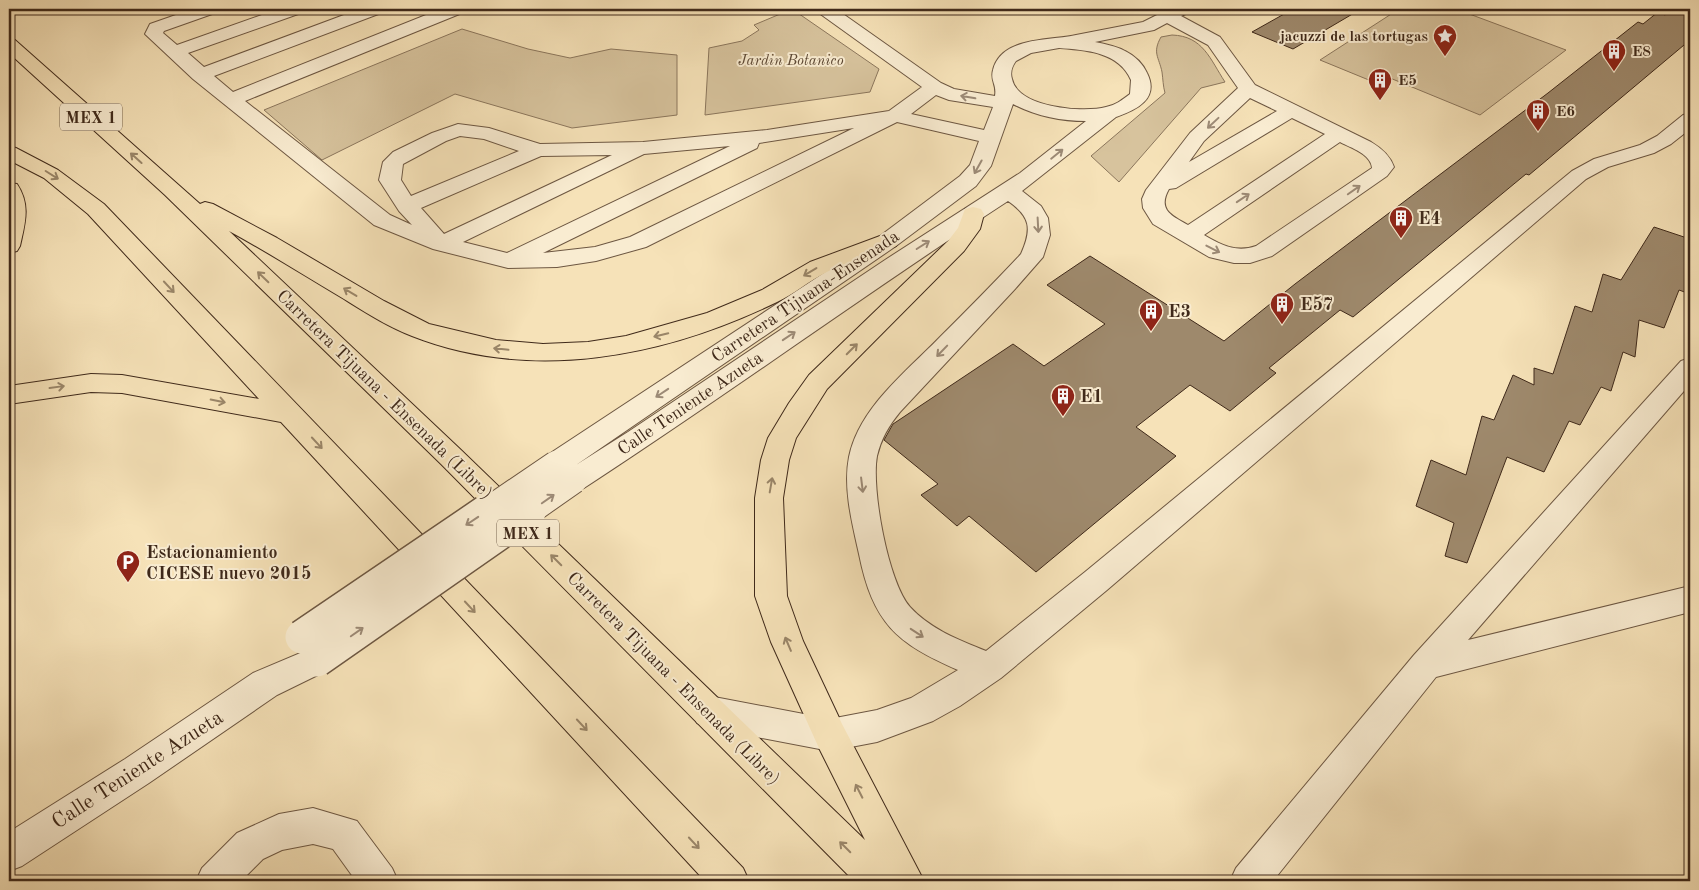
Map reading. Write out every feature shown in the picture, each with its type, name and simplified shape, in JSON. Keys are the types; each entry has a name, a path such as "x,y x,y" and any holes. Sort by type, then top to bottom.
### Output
{"highway":[{"name":"Carretera Tijuana - Ensenada (Libre)","path":"9,44 172,190 451,457 880,881"},
{"path":"9,152 51,174 96,209 730,881"},
{"path":"9,189 17,208 9,246"},
{"path":"172,190 269,243 375,307 420,330 461,342 496,349 534,352 588,351 626,345 679,331 716,319 770,296 818,267 888,241"},
{"path":"904,881 830,735 787,642 772,596 768,536 769,498 775,460 782,438 798,410 818,382 956,246 969,229 973,214"},
{"path":"9,395 91,383 122,384 290,414"}],"street":[{"path":"209,9 156,28 154,34 200,75 382,220 441,244 508,261 557,260 596,254 638,242 895,116 934,87"},
{"path":"174,52 295,9"},
{"path":"200,75 375,9"},
{"path":"231,100 456,9"},
{"path":"825,9 934,87 949,94 1005,96 1020,100 1039,109 1062,114 1093,116 1109,113 1127,106 1138,97 1142,85 1139,74 1129,62 1115,54 1098,48 1059,43"},
{"path":"1005,96 1001,78 1002,67 1010,57 1022,50 1039,45 1148,26 1174,12 1214,41 1248,89 1339,134 1374,153 1382,161 1383,168 1380,172 1276,244 1250,256 1234,256 1217,252 1188,235 1161,219 1154,208 1153,199 1156,190 1197,137 1248,89"},
{"path":"1129,62 1148,26"},
{"name":"Carretera Tijuana-Ensenada","path":"565,472 888,241 968,181 980,166 992,138 1005,96"},
{"path":"1156,190 1292,110"},
{"name":"Calle Teniente Azueta","path":"9,853 137,771 265,684 310,648 565,472 638,439 892,265 1028,178 1109,113"},
{"path":"441,244 407,206 390,180 393,162 400,156 448,133 469,130 489,134 538,150 643,148 767,136 895,116 992,138"},
{"path":"709,712 830,735 877,726 920,710 989,668 1579,175 1601,164 1656,144 1672,135 1690,119"},
{"path":"1188,235 1339,134"},
{"path":"508,261 767,136"},
{"path":"441,244 643,148"},
{"path":"407,206 538,150"},
{"path":"989,668 928,640 910,628 896,613 879,577 861,482 861,469 865,449 871,434 883,416 911,383 1031,256 1036,247 1039,232 1038,216 1027,204 1008,191"},
{"path":"1249,881 1426,665 1690,367"},
{"path":"1426,665 1690,599"},
{"path":"215,881 250,846 278,832 313,826 344,834 379,881"}],"green space":[{"name":"Jardin Botanico","path":"792,9 879,69 870,92 705,115 709,48 742,41 759,30 754,25"},
{"path":"1399,9 1456,9 1566,50 1480,115 1390,78 1381,85 1320,60"},
{"path":"462,29 528,49 570,58 611,49 677,55 677,115 572,128 455,94 322,160 264,110"},
{"path":"1183,36 1198,44 1210,57 1225,82 1201,88 1119,182 1091,156 1165,93 1157,47 1161,37"}],"building":[{"path":"1293,9 1361,9 1293,49 1252,32"},
{"path":"1672,9 1690,9 1690,40 1529,175 1526,174 1353,317 1340,310 1269,368 1276,373 1230,411 1190,385 1136,427 1176,456 1036,572 969,516 957,526 921,495 938,484 884,440 893,424 1013,344 1044,366 1105,324 1047,285 1090,256 1224,341 1295,284 1548,93 1638,22 1643,24 1658,12 1665,15"},
{"path":"1654,227 1690,239 1690,294 1679,290 1664,328 1639,320 1635,357 1623,352 1611,391 1601,387 1580,425 1569,421 1544,472 1507,457 1467,563 1445,556 1454,523 1416,506 1431,460 1466,475 1482,416 1494,420 1513,375 1534,385 1534,368 1553,374 1575,306 1592,312 1603,274 1621,280"}],"place":[{"name":"jacuzzi de las tortugas","path":"1445,57"},
{"name":"E8","path":"1614,72"},
{"name":"E5","path":"1380,101"},
{"name":"E6","path":"1538,132"},
{"name":"E4","path":"1401,239"},
{"name":"E57","path":"1282,325"},
{"name":"E3","path":"1151,332"},
{"name":"E1","path":"1063,417"},
{"name":"Estacionamiento CICESE nuevo 2015","path":"128,583"}]}
